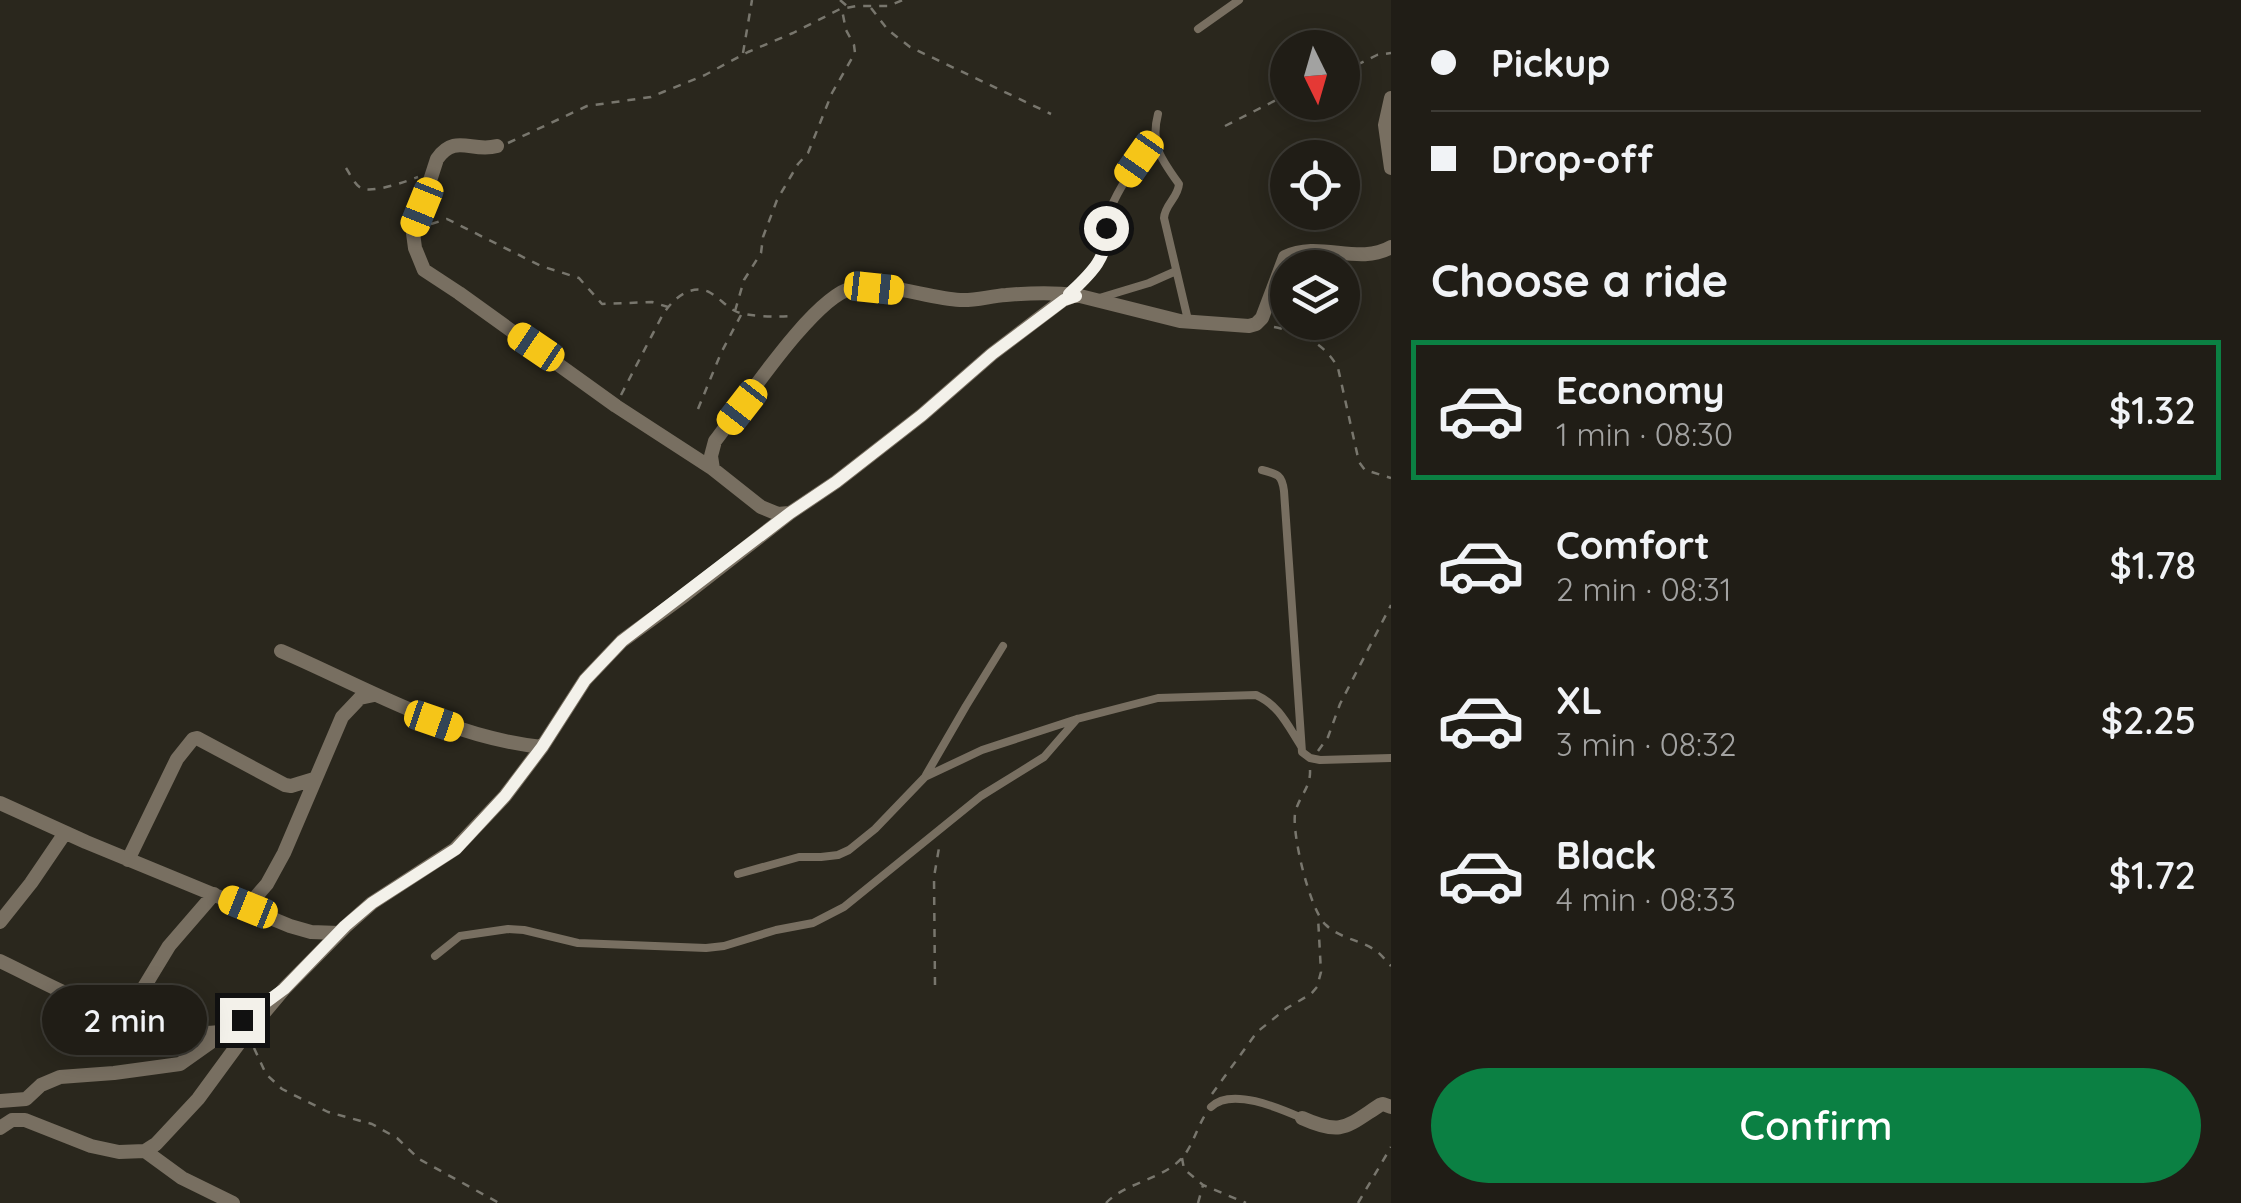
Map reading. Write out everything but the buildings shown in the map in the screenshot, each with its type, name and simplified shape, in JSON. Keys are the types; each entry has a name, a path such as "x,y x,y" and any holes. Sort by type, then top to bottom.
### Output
{"street":[{"path":"1390,103 1386,145 1391,168"},
{"path":"496,146 486,149 453,145 444,150 413,233 414,248 424,270 616,406 713,469 761,507 778,514 790,513"},
{"path":"699,460 713,448 780,351 846,289 858,286 954,300 1057,292 1188,322 1249,326 1262,318 1285,256 1317,250 1384,255 1391,248"},
{"path":"0,1128 12,1120 25,1120 91,1146 118,1152 145,1151 156,1144 284,989 339,933 372,903 456,849 505,796 585,680 622,641 894,438 992,354 1072,295"},
{"path":"713,448 713,469"},
{"path":"281,651 434,721 510,744 542,747"},
{"path":"248,907 268,884 284,853 342,717 360,698 374,695"},
{"path":"128,860 177,759 193,739 285,785 314,779"},
{"path":"0,802 128,860 290,926 310,932 339,933"},
{"path":"0,922 65,833"},
{"path":"126,1017 169,946 214,894"},
{"path":"0,962 148,1025 188,1032 224,1032"},
{"path":"0,1101 26,1099 60,1077 180,1064 284,989"},
{"path":"1302,1118 1339,1128 1383,1104 1391,1108"},
{"path":"145,1151 182,1178 233,1203"}],"lane":[{"path":"1198,29 1238,0"},
{"path":"1158,114 1156,146 1179,184 1164,218 1188,322"},
{"path":"1072,295 1102,257 1108,244 1109,213 1125,180 1154,139"},
{"path":"1096,299 1176,271"},
{"path":"1262,470 1278,474 1284,491 1301,746"},
{"path":"738,874 799,856 838,855 875,829 925,777 1003,646"},
{"path":"925,777 982,750 1158,698 1256,695 1281,713 1308,757 1391,758"},
{"path":"435,956 460,936 508,929 578,943 706,948 827,917 872,886 980,796 1044,757 1077,719"},
{"path":"1211,1106 1222,1098 1241,1099 1302,1118"}],"path":[{"path":"743,54 752,0"},
{"path":"840,0 848,7"},
{"path":"496,146 587,106 651,96 705,75 842,8 888,6 903,0"},
{"path":"735,311 744,280 761,252 777,200 808,153 839,78 855,53 842,8"},
{"path":"871,8 888,30 910,48 1051,114"},
{"path":"1360,63 1391,52"},
{"path":"1226,126 1270,103"},
{"path":"346,168 358,186 366,190 433,171"},
{"path":"413,233 447,219 541,266 580,278 602,304 652,302 668,307"},
{"path":"616,406 668,307 684,294 710,292 741,314 783,317 818,312"},
{"path":"698,409 741,314"},
{"path":"1256,324 1303,334 1325,350 1338,368 1359,462 1364,470 1391,478"},
{"path":"1106,1203 1117,1192 1167,1170 1182,1158 1211,1106 1214,1090 1257,1032 1317,987 1321,972 1318,917 1299,851 1295,816 1310,783 1308,757 1328,737 1340,704 1391,605"},
{"path":"935,985 934,877 942,826"},
{"path":"1318,917 1328,928 1376,951 1391,966"},
{"path":"248,1032 260,1064 275,1084 328,1112 372,1124 396,1138 420,1160 499,1203"},
{"path":"1358,1203 1391,1147"},
{"path":"1182,1158 1187,1173 1203,1186 1246,1203"},
{"path":"1198,1203 1203,1186"}],"route":[{"path":"242,1020 284,989 372,903 456,849 505,796 585,680 622,641 836,482 992,354 1064,300 1076,296 1069,294 1097,265 1106,248 1106,228"}]}
